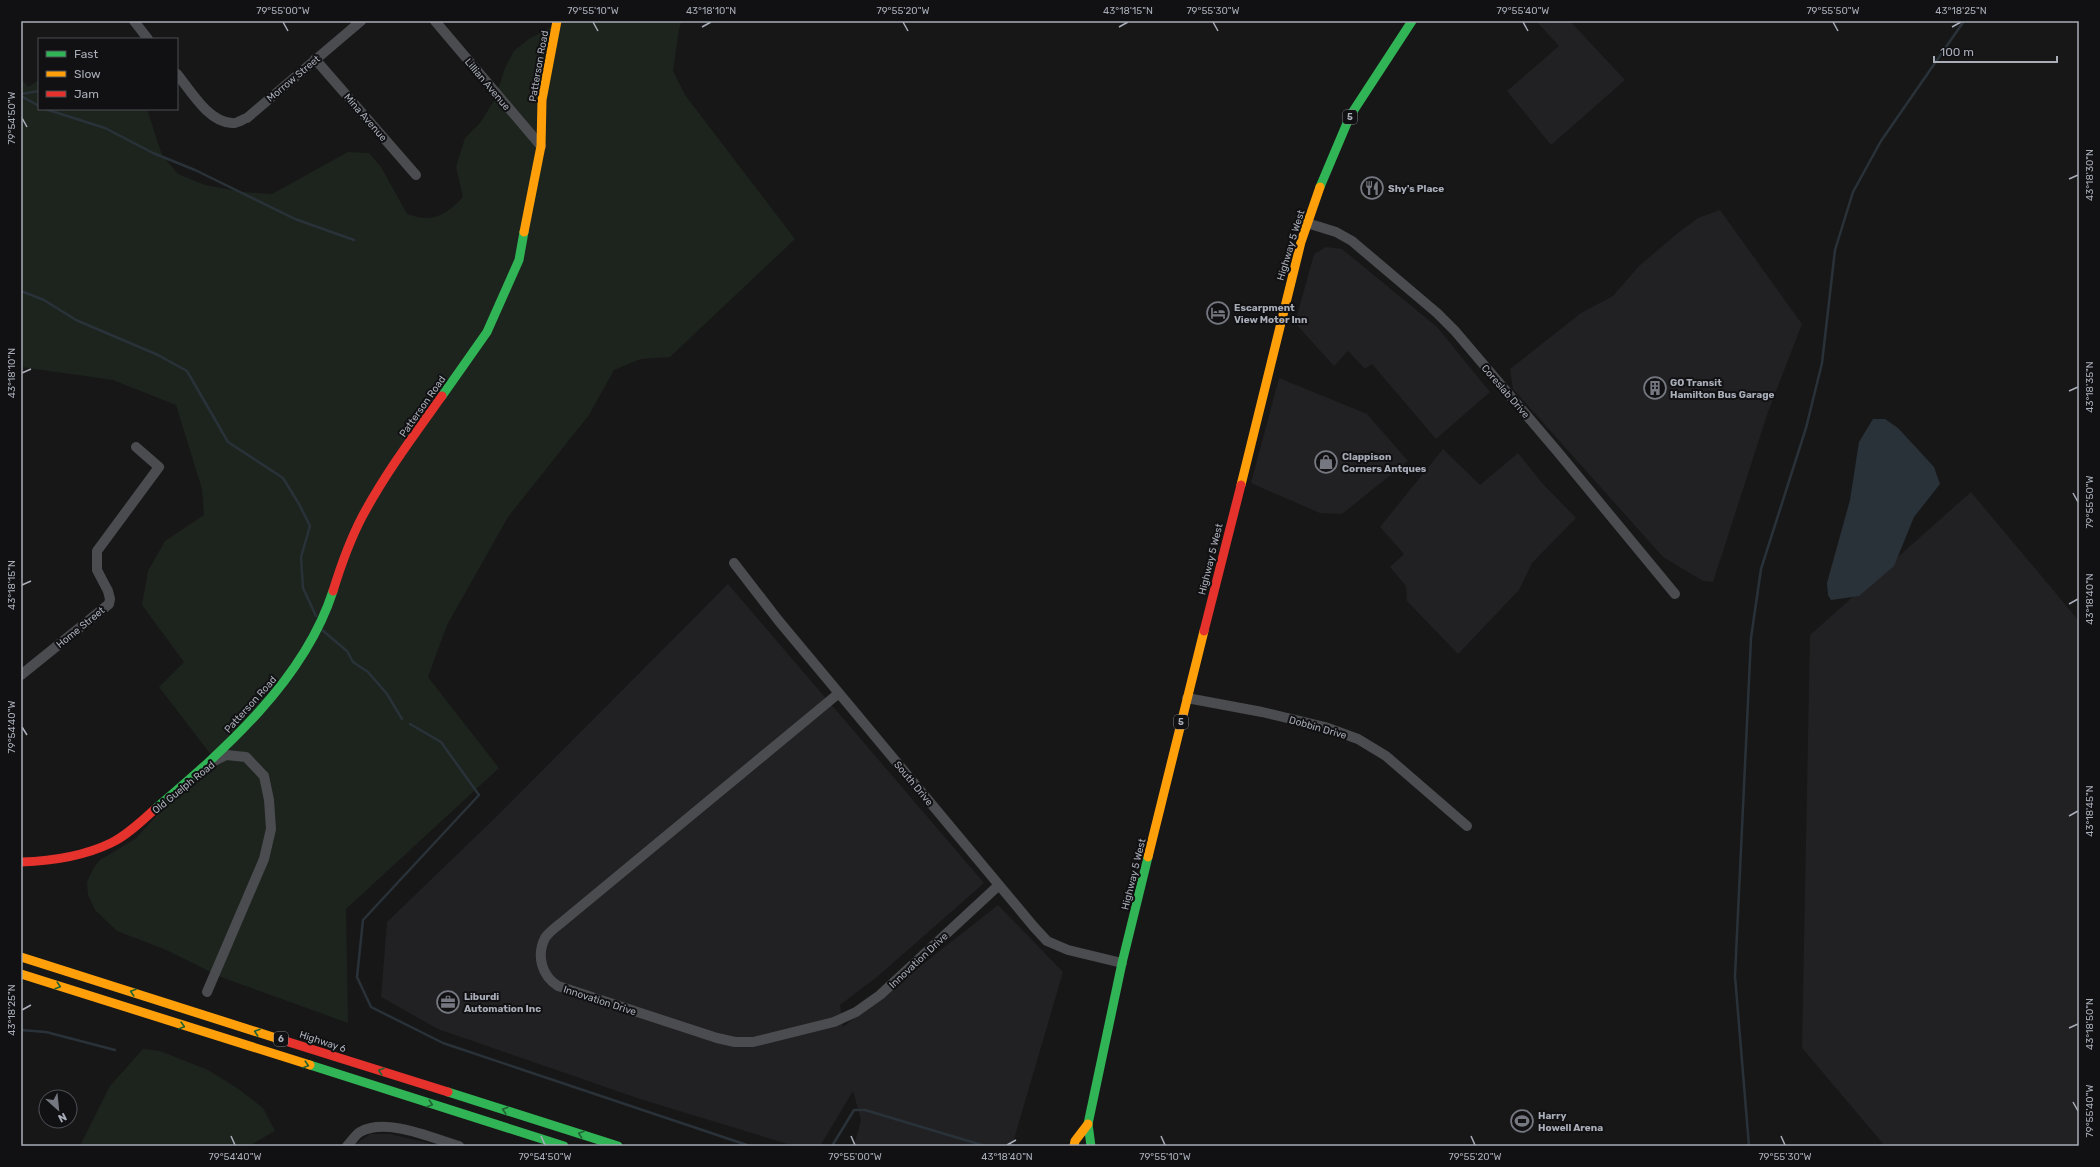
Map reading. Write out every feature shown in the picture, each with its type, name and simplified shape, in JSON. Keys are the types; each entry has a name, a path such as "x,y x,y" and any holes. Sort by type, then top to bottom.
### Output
{"main road":[{"name":"Patterson Road","path":"209,763 280,688 306,650 328,607 345,554 362,517 392,466 487,332 519,260 541,146 542,100 557,21"},
{"name":"Highway 5 West","path":"1091,1146 1088,1124 1122,963 1286,300 1307,223 1323,178 1350,116 1412,21"},
{"name":"Old Guelph Road","path":"21,862 52,861 75,856 112,843 174,795 209,763"},
{"name":"Highway 6","path":"21,957 618,1146"},
{"name":"6","path":"21,974 564,1146"},
{"name":"Highway 5 West","path":"1074,1146 1075,1141 1088,1124"}],"street":[{"path":"134,21 147,38"},
{"name":"Morrow Street","path":"178,75 208,112 220,120 233,124 247,118 361,21"},
{"name":"Lillian Avenue","path":"435,21 541,146"},
{"name":"Mina Avenue","path":"315,59 416,175"},
{"name":"Coreslab Drive","path":"1307,223 1336,232 1352,241 1437,313 1455,331 1557,451 1674,594"},
{"name":"Home Street","path":"21,675 109,604 110,599 108,591 97,570 97,551 159,467 136,447"},
{"name":"South Drive","path":"734,563 839,693 999,885 1047,940 1068,950 1122,963"},
{"name":"Innovation Drive","path":"839,693 545,937 541,955 542,965 551,981 558,986 717,1038 735,1042 753,1042 834,1022 856,1012 880,995 999,885"},
{"name":"Dobbin Drive","path":"1188,698 1262,712 1318,725 1358,739 1386,756 1467,826"},
{"name":"Old Guelph Road","path":"207,992 264,859 271,829 269,800 264,776 246,757 226,755 209,763"},
{"path":"347,1146 359,1132 377,1127 396,1127 459,1146"}],"shaded area":[{"path":"562,21 682,21 679,29 673,71 685,95 795,239 670,357 641,359 614,370 589,415 508,517 447,625 428,677 499,768 346,909 348,1023 221,977 164,949 117,931 95,910 88,895 87,882 94,867 100,860 135,839 212,756 159,687 184,662 142,605 148,571 165,541 204,515 202,489 176,405 113,380 21,367 21,78 28,87 38,81 38,110 147,110 162,155 178,174 205,185 243,192 272,194 348,152 369,153 381,167 407,214 416,217 431,218 444,213 463,197 456,167 465,138 480,123 495,99 505,68 514,51 529,39"},
{"path":"1536,21 1570,21 1625,80 1551,145 1507,91 1559,46"},
{"path":"1720,210 1802,324 1768,412 1713,582 1703,581 1663,557 1513,389 1510,369 1581,313 1613,296 1639,266 1679,232 1698,218"},
{"path":"1326,247 1342,249 1437,327 1490,392 1436,439 1372,364 1365,369 1348,351 1334,366 1295,323 1314,254"},
{"path":"1279,378 1367,414 1408,461 1342,514 1320,513 1251,483"},
{"path":"1873,419 1885,419 1898,428 1934,467 1940,484 1914,517 1894,566 1859,596 1831,600 1828,595 1827,583 1850,500 1859,442"},
{"path":"1443,449 1480,485 1518,453 1542,483 1576,518 1532,563 1519,590 1458,654 1407,601 1406,586 1390,567 1404,554 1380,527"},
{"path":"1971,492 2079,621 2079,1146 1885,1146 1802,1048 1810,635"},
{"path":"728,584 984,883 877,977 840,1005 843,1027 998,905 1063,972 1012,1146 854,1146 861,1120 853,1091 820,1146 794,1146 640,1099 438,1029 381,997 387,922 495,818"},
{"path":"143,1049 160,1051 208,1070 237,1088 263,1108 275,1131 249,1146 80,1146 110,1086"},
{"path":"370,1134 390,1134 440,1146 353,1146"}],"waterway":[{"path":"1749,1146 1735,976 1751,638 1761,569 1806,428 1822,363 1835,250 1853,192 1881,141 1964,21"},
{"path":"21,94 38,91"},
{"path":"21,96 38,105"},
{"path":"48,110 105,128 153,153 195,170 295,219 354,240"},
{"path":"21,291 44,300 76,320 158,355 187,371 228,442 283,478 299,504 310,526 301,557 303,588 316,616"},
{"path":"322,630 347,651 353,662 368,672 387,694 402,719"},
{"path":"410,724 441,742 479,795 363,920 357,977 371,1007 443,1043 750,1146"},
{"path":"21,1030 46,1032 115,1050"},
{"path":"832,1146 854,1110 865,1110 985,1146"}],"traffic: fast":[{"path":"1320,187 1350,116 1412,21"},
{"path":"442,396 487,332 519,260 524,232"},
{"path":"155,809 208,763 234,738 259,712 282,684 303,655 320,624 333,591"},
{"path":"1091,1146 1088,1124 1122,963 1148,857"},
{"path":"310,1065 564,1146"},
{"path":"448,1092 618,1146"}],"traffic: slow":[{"path":"524,232 541,146 542,100 557,21"},
{"path":"1241,485 1301,242 1320,187"},
{"path":"1148,857 1204,631"},
{"path":"21,957 279,1039"},
{"path":"21,974 310,1065"},
{"path":"1074,1146 1075,1141 1088,1124"}],"traffic: jam":[{"path":"333,591 350,544 371,501 400,455 442,396"},
{"path":"1204,631 1241,485"},
{"path":"21,862 44,861 67,857 100,848 111,843 134,828 155,809"},
{"path":"279,1039 448,1092"}],"place":[{"name":"Shy's Place","path":"1372,188"},
{"name":"Escarpment View Motor Inn","path":"1218,313"},
{"name":"GO Transit Hamilton Bus Garage","path":"1655,388"},
{"name":"Clappison Corners Antques","path":"1326,462"},
{"name":"Liburdi Automation Inc","path":"448,1002"},
{"name":"Harry Howell Arena","path":"1522,1121"}]}
